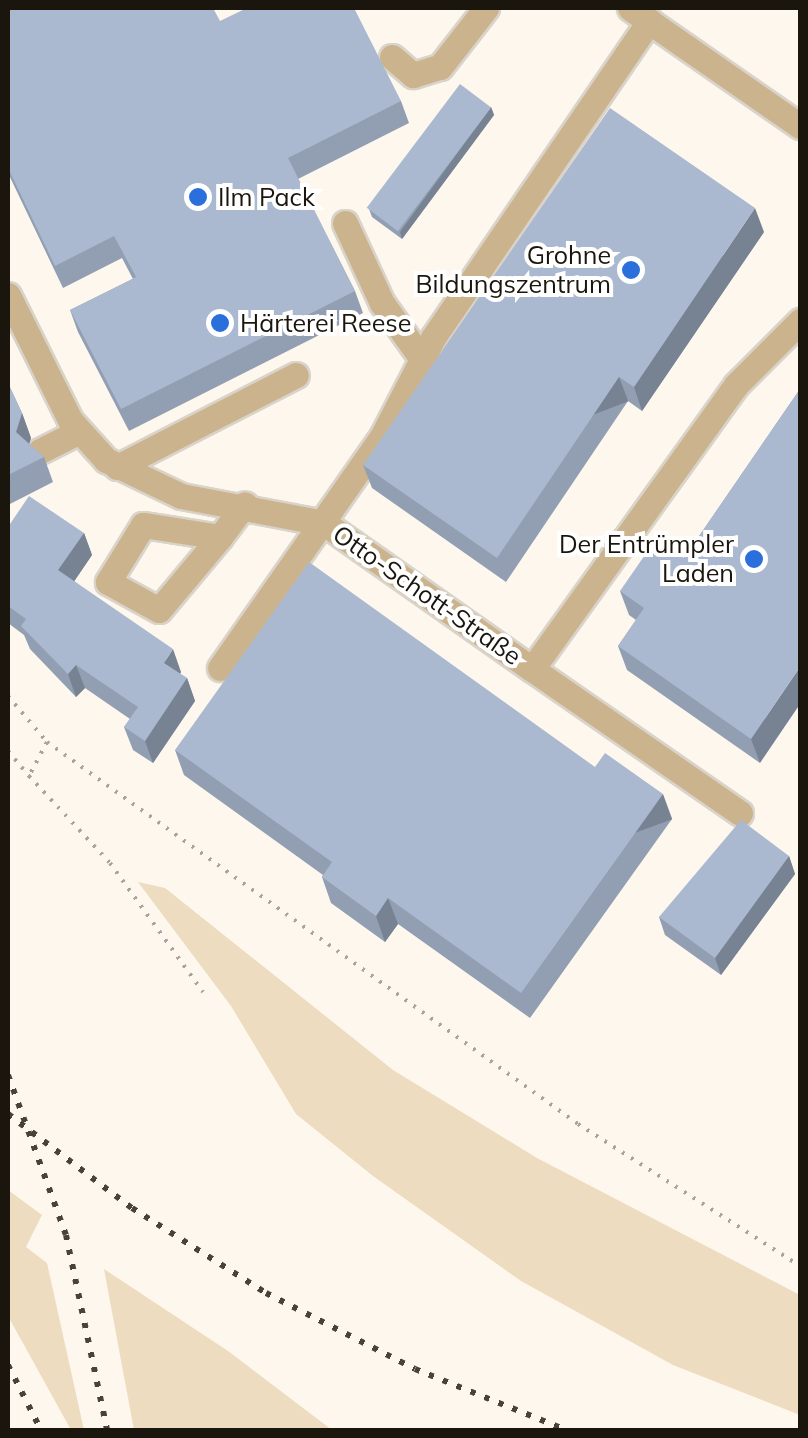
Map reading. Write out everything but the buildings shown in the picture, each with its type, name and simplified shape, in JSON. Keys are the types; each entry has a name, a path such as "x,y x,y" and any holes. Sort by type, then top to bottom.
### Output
{"street":[{"path":"392,57 412,75 440,68 486,8"},
{"path":"220,668 324,522 640,14 800,126"},
{"path":"345,223 382,303 422,359"},
{"name":"Otto-Schott-Straße","path":"8,295 78,432 117,467 182,496 245,504 324,522 740,813"},
{"name":"Otto-Schott-Straße","path":"532,669 736,385 800,321"},
{"path":"117,467 296,375"},
{"path":"40,451 78,432"},
{"path":"220,537 245,504"}],"path":[{"path":"8,696 47,742 578,1124 800,1266"},
{"path":"29,776 47,742"},
{"path":"8,751 110,864 203,992"}],"shaded area":[{"path":"138,882 165,888 393,1070 537,1158 800,1295 800,1415 673,1365 521,1281 373,1176 296,1114 231,1006"},
{"path":"8,1190 42,1215 26,1247 47,1263 84,1430 71,1430 8,1316"},
{"path":"104,1269 228,1351 332,1430 134,1430"}],"railway":[{"path":"8,1075 66,1235 107,1430"},
{"path":"8,1114 132,1208 266,1293 415,1369 566,1430"},
{"path":"8,1365 41,1430"}],"place":[{"name":"Ilm Pack","path":"198,197"},
{"name":"Grohne Bildungszentrum","path":"631,270"},
{"name":"Härterei Reese","path":"220,323"},
{"name":"Der Entrümpler Laden","path":"754,559"}]}
